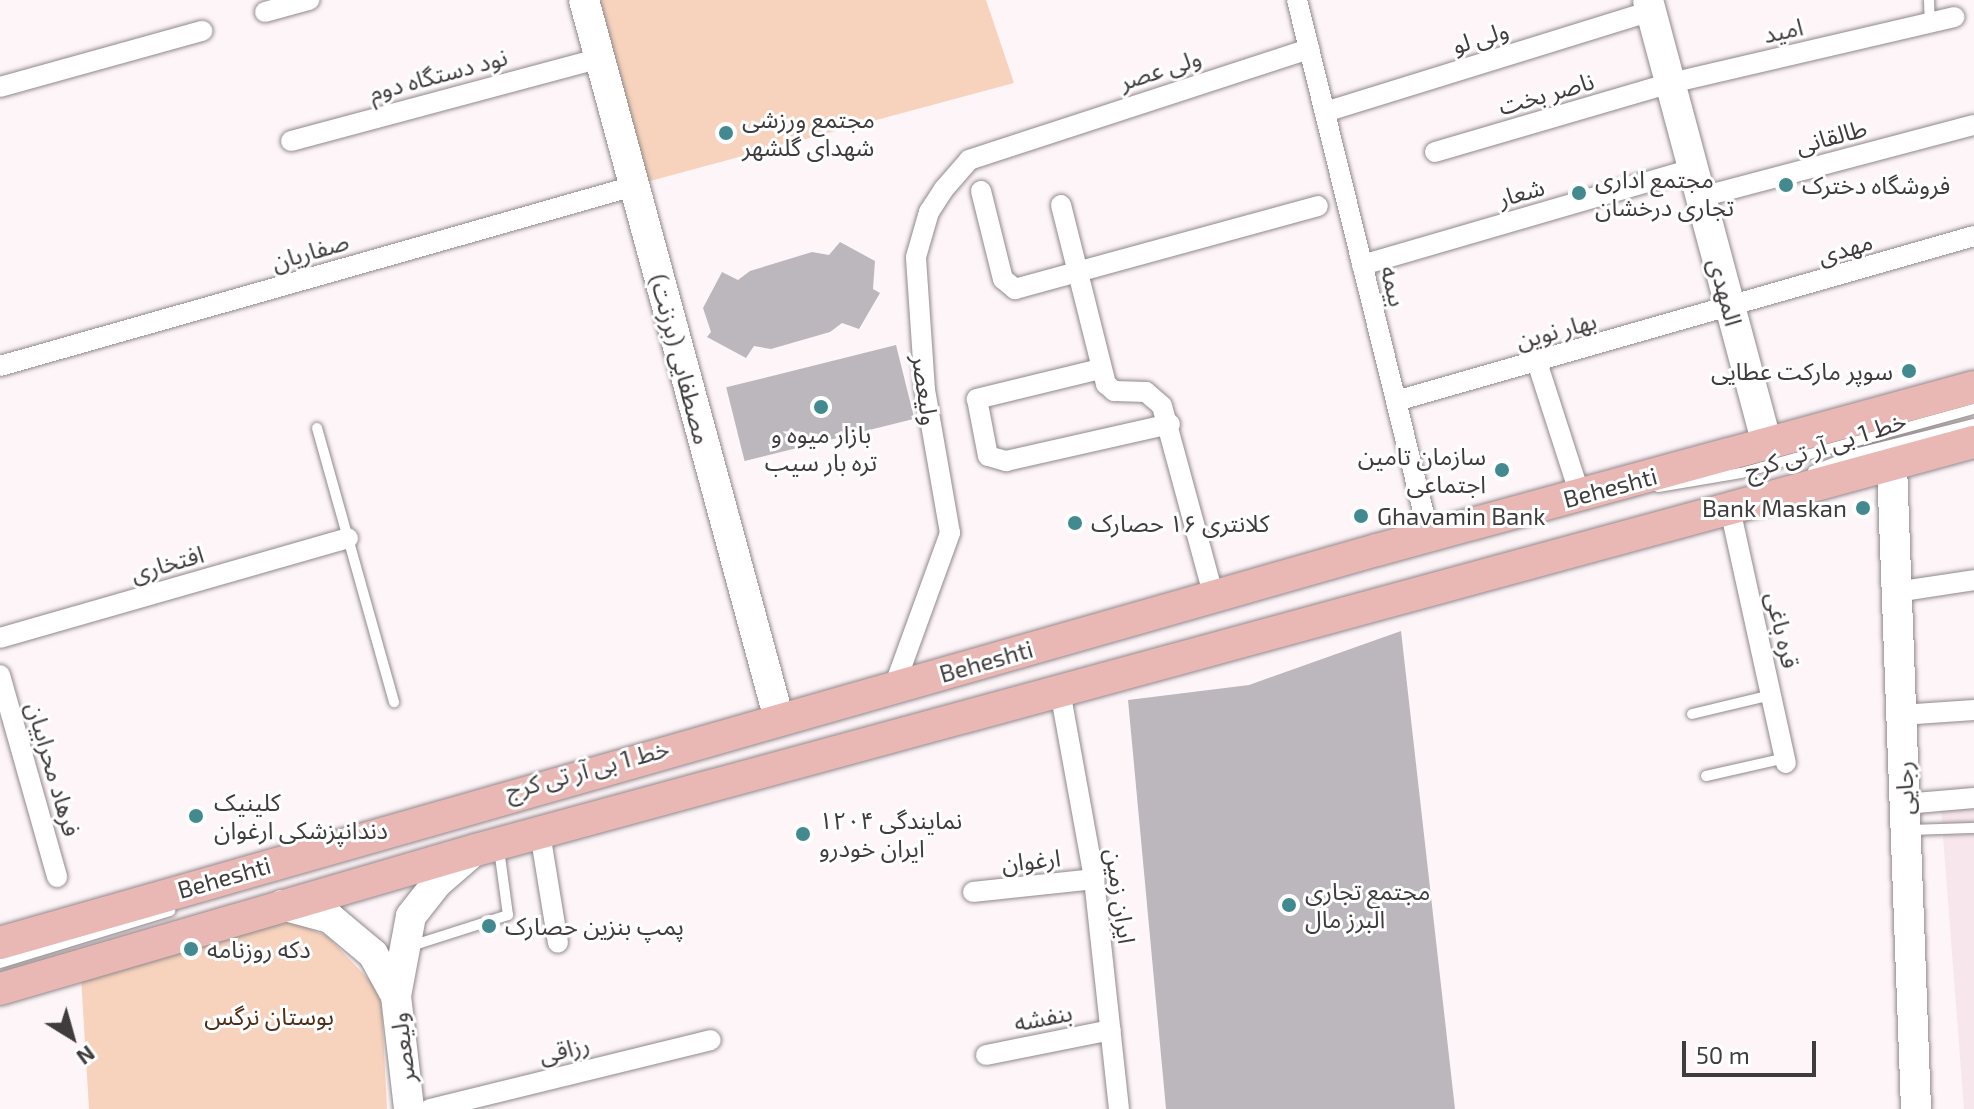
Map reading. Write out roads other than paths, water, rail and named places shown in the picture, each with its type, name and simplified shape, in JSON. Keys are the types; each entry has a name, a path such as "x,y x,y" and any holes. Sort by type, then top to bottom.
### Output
{"main road":[{"name":"Beheshti","path":"0,943 1429,535 1974,387"},
{"name":"Beheshti","path":"0,989 1054,683 1154,665 1974,442"},
{"path":"1464,526 1452,536 1448,552 1454,567 1474,578"},
{"path":"1377,550 1397,558 1406,571 1404,588 1394,600"}],"street":[{"path":"265,12 309,0"},
{"name":"مصطفایی (برزنت)","path":"584,0 779,719"},
{"name":"بیمه","path":"1297,0 1429,535"},
{"name":"المهدی","path":"1650,6 1767,444"},
{"name":"ولی لو","path":"1325,112 1650,6"},
{"name":"امید","path":"1671,83 1954,17"},
{"path":"0,87 202,31"},
{"name":"ولی عصر","path":"1028,139 1309,49"},
{"name":"نود دستگاه دوم","path":"291,141 600,58"},
{"name":"ناصر بخت","path":"1435,152 1671,83"},
{"name":"طالقانی","path":"1697,183 1974,125"},
{"name":"ولیعصر","path":"894,687 950,533 918,325 920,234 944,189 969,160 1028,139"},
{"name":"شعار","path":"1362,265 1697,183"},
{"name":"صفاریان","path":"0,366 634,186"},
{"path":"981,191 1008,284 1015,289 1318,206"},
{"path":"1061,205 1100,369 1114,391 1155,395 1170,424 1214,597"},
{"name":"مهدی","path":"1731,309 1974,236"},
{"name":"بهار نوین","path":"1396,401 1731,309"},
{"path":"1537,362 1588,493"},
{"path":"1100,369 977,399 988,456 1006,461 1170,424"},
{"name":"رجایی","path":"1892,466 1916,1109"},
{"name":"قره باغی","path":"1730,509 1786,760"},
{"name":"افتخاری","path":"0,638 348,538"},
{"path":"1896,592 1974,580"},
{"name":"فرهاد محرابیان","path":"0,675 57,877"},
{"name":"ایران زمین","path":"1054,683 1094,879 1119,1109"},
{"path":"1901,715 1974,710"},
{"path":"1905,817 1974,798"},
{"path":"540,833 558,943"},
{"path":"396,996 402,950 411,916 437,883 487,847"},
{"name":"ارغوان","path":"973,892 1094,879"},
{"name":"ولیعصر","path":"282,905 330,918 373,954 396,996 409,1109"},
{"name":"بنفشه","path":"986,1055 1111,1030"},
{"name":"رزاقی","path":"430,1109 711,1040"}],"lane":[{"path":"1929,0 1930,23"},
{"name":"خط 1 بی آر تی کرج","path":"1588,493 1677,486 1741,473 1974,409"},
{"name":"خط 1 بی آر تی کرج","path":"1600,545 1858,453 1974,424"},
{"path":"317,428 394,702"},
{"path":"1088,648 1182,605"},
{"name":"خط 1 بی آر تی کرج","path":"0,975 1054,683"},
{"path":"1692,714 1771,695"},
{"path":"1706,776 1786,760"},
{"name":"خط 1 بی آر تی کرج","path":"219,895 643,774"},
{"path":"1905,817 1974,828"},
{"path":"402,950 508,915 487,847"},
{"path":"0,963 178,908"}],"place":[{"name":"مجتمع ورزشی شهدای گلشهر","path":"726,133"},
{"name":"فروشگاه دخترک","path":"1786,185"},
{"name":"مجتمع اداری تجاری درخشان","path":"1579,193"},
{"name":"سوپر مارکت عطایی","path":"1909,371"},
{"name":"بازار میوه و تره بار سیب","path":"821,407"},
{"name":"سازمان تامین اجتماعی","path":"1502,470"},
{"name":"Bank Maskan","path":"1863,508"},
{"name":"Ghavamin Bank","path":"1361,516"},
{"name":"کلانتری ۱۶ حصارک","path":"1075,523"},
{"name":"کلینیک دندانپزشکی ارغوان","path":"196,816"},
{"name":"۱۲۰۴ نمایندگی ایران خودرو","path":"803,834"},
{"name":"مجتمع تجاری البرز مال","path":"1289,905"},
{"name":"پمپ بنزین حصارک","path":"489,926"},
{"name":"دکه روزنامه","path":"191,949"}],"park label":[{"name":"بوستان نرگس","path":"269,1016"}]}
